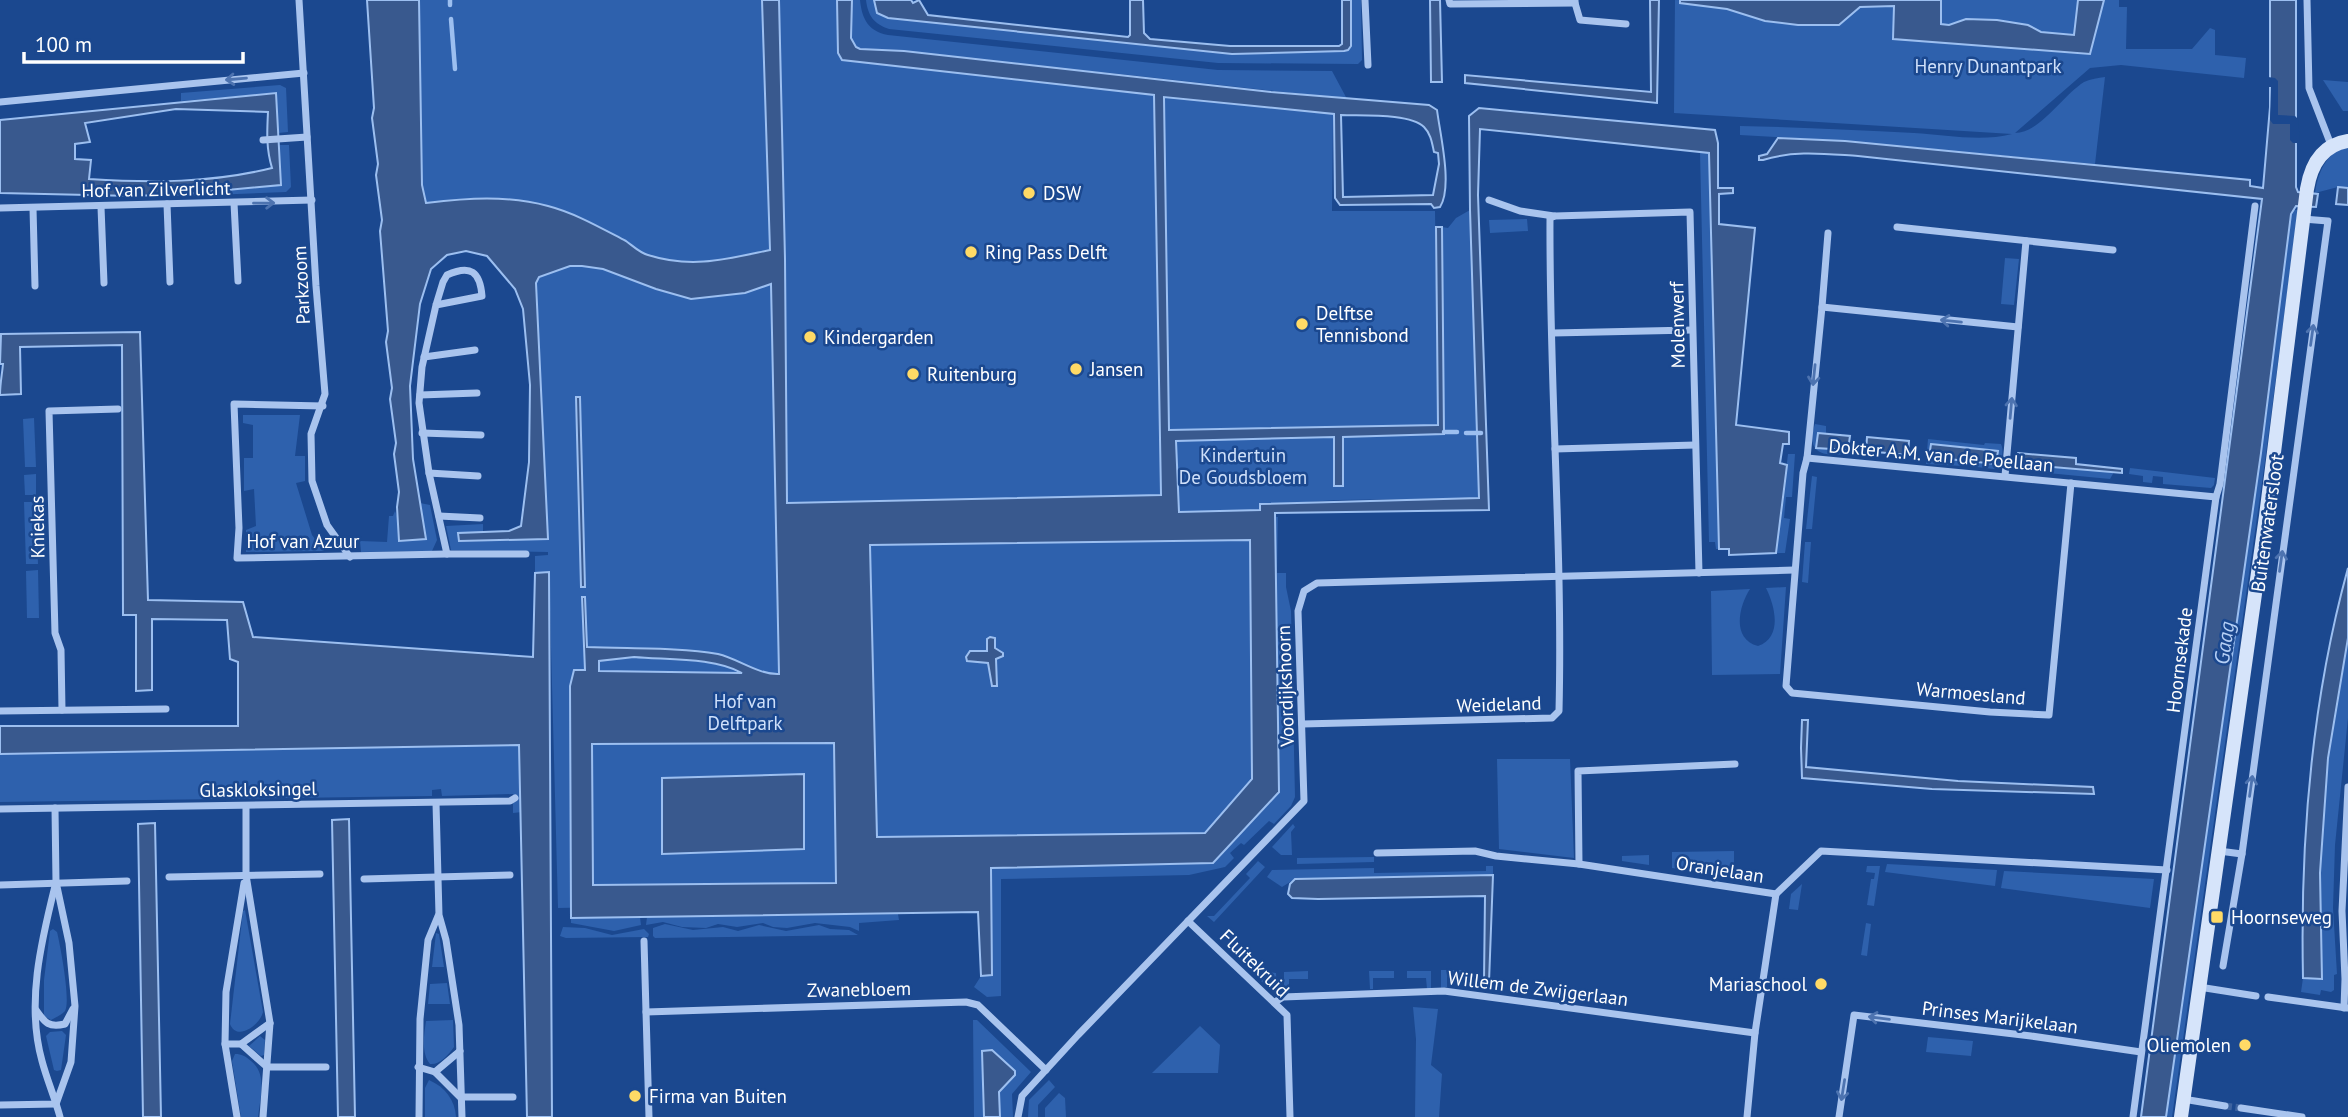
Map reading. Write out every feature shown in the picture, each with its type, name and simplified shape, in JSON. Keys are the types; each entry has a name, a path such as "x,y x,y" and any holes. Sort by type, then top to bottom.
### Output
{"street":[{"name":"Parkzoom","path":"299,0 325,394 311,434 312,481 327,524 350,557"},
{"path":"1365,0 1368,65"},
{"path":"2307,0 2309,88 2326,149 2348,141"},
{"path":"1449,2 1575,2 1580,20 1626,23"},
{"path":"0,102 304,73"},
{"path":"263,140 307,137"},
{"name":"Buitenwatersloot","path":"2183,1099 2266,516 2307,189 2311,171 2326,149"},
{"name":"Hof van Zilverlicht","path":"0,208 312,200"},
{"name":"Molenwerf","path":"1489,200 1520,211 1555,216 1690,212 1699,573"},
{"path":"234,203 238,281"},
{"path":"167,204 170,282"},
{"name":"Hoornsekade","path":"2133,1117 2216,497 2220,484 2255,206"},
{"path":"102,207 104,283"},
{"path":"33,208 35,286"},
{"name":"Buitenwatersloot","path":"2223,966 2242,854 2328,221 2304,215"},
{"path":"1555,216 1550,218 1558,576"},
{"path":"1898,227 2113,250"},
{"path":"1807,458 1828,233"},
{"path":"2006,476 2026,241"},
{"path":"436,305 482,296 481,280 474,272 467,270 447,275 436,305 424,357 420,395 422,433 447,554"},
{"path":"1822,307 2018,327"},
{"path":"1553,333 1692,330"},
{"path":"424,357 475,350"},
{"path":"420,395 477,393"},
{"name":"Hof van Azuur","path":"323,406 234,404 239,528 237,558 526,555"},
{"name":"Kniekas","path":"62,710 61,650 55,625 49,411 118,409"},
{"path":"422,433 481,435"},
{"path":"1555,449 1695,445"},
{"name":"Dokter A.M. van de Poellaan","path":"1786,686 1794,570 1803,474 1807,458 2216,497"},
{"path":"429,473 478,477"},
{"name":"Warmoesland","path":"1786,686 1792,693 2049,715 2071,483"},
{"path":"439,516 480,518"},
{"name":"Voordijkshoorn","path":"1018,1117 1021,1096 1304,802 1298,611 1304,591 1317,583 1794,570"},
{"name":"Weideland","path":"1302,724 1552,718 1559,711 1558,576"},
{"path":"0,710 166,709"},
{"path":"1579,864 1578,771 1735,764"},
{"path":"2268,997 2346,1008 2347,979 2342,911 2348,787"},
{"name":"Glaskloksingel","path":"0,809 436,803 510,801 515,798"},
{"path":"436,803 439,915 446,940 459,1025 462,1117"},
{"path":"246,806 246,875 270,1023 262,1117"},
{"path":"55,808 57,882 69,943 75,1006 71,1062 56,1104"},
{"path":"2218,850 2242,854"},
{"name":"Oranjelaan","path":"1377,853 1475,851 1776,894 1821,851 2167,870"},
{"path":"169,877 320,874"},
{"path":"237,1117 225,1044 226,992 246,875"},
{"path":"364,879 510,875"},
{"path":"0,885 127,881"},
{"path":"57,882 40,945 36,1009 40,1051 60,1117"},
{"path":"1747,1117 1755,1033 1776,894"},
{"path":"419,1117 420,1019 428,940 439,915"},
{"name":"Fluitekruid","path":"1188,921 1287,1015 1290,1117"},
{"path":"645,941 649,1117"},
{"path":"2199,986 2256,996"},
{"name":"Willem de Zwijgerlaan","path":"1275,1002 1283,997 1444,991 1755,1033"},
{"name":"Zwanebloem","path":"646,1012 721,1007 965,1002 978,1005 1046,1070"},
{"path":"36,1009 45,1023 56,1026 65,1024 75,1006"},
{"name":"Prinses Marijkelaan","path":"1839,1117 1854,1015 2031,1035 2141,1052"},
{"path":"225,1044 241,1044 270,1023"},
{"path":"241,1044 267,1067 326,1067"},
{"path":"435,1072 460,1051"},
{"path":"418,1067 435,1072 460,1097 513,1097"},
{"path":"2181,1117 2183,1099 2225,1106"},
{"path":"0,1105 56,1104"},
{"path":"2241,1108 2302,1117"}],"green space":[{"name":"Hof van Delftpark","path":"416,0 769,0 779,523 1122,516 1278,517 1277,573 1286,573 1291,611 1295,797 1291,806 1274,824 1269,821 1244,845 1241,843 1230,853 1234,858 1225,867 1189,875 1001,879 1001,996 987,997 974,987 981,976 992,975 991,868 1213,863 1279,793 1277,634 1273,787 1206,857 969,857 969,899 558,908 549,573 535,573 535,556 548,555 548,552 451,550 446,526 483,524 483,532 459,533 460,541 548,539 531,266 421,215"},
{"name":"Ring Pass Delft","path":"779,0 837,0 838,53 842,60 1154,95 1161,495 787,503"},
{"path":"852,0 860,0 864,18 875,31 888,35 1218,70 1332,71 1347,99 904,51 860,49 851,38"},
{"path":"866,0 874,0 877,13 888,18 1232,54 1348,50 1351,46 1351,0 1361,0 1362,60 1358,64 1218,63 889,29 873,19"},
{"name":"Henry Dunantpark","path":"1675,0 1863,6 1863,0 2119,0 2119,7 2127,7 2126,49 2192,49 2210,28 2215,30 2215,55 2246,58 2244,78 2121,65 2090,68 2015,133 2033,127 2084,82 2105,77 2095,164 1845,141 1740,135 1740,126 1976,138 2012,134 1674,113"},
{"path":"2323,80 2348,82 2348,111 2343,111"},
{"path":"280,85 286,88 288,132 278,133 276,93 181,101 181,93"},
{"name":"Delftse Tennisbond","path":"1164,97 1333,114 1332,211 1435,211 1438,425 1169,430"},
{"path":"279,145 289,145 291,187 286,192 185,196 281,185"},
{"path":"2348,146 2348,188 2338,187 2315,193 2324,164 2334,153"},
{"path":"1700,152 1709,152 1719,549 1716,549 1715,542 1709,542"},
{"name":"Kindertuin De Goudsbloem","path":"1470,210 1479,498 1339,500 1260,505 1261,510 1179,512 1175,441 1334,437 1334,485 1343,485 1343,437 1444,434 1442,227 1448,228 1456,218"},
{"path":"2298,210 2266,454 2172,1117 2166,1117 2261,453 2291,214"},
{"path":"1527,219 1528,231 1490,233 1489,220"},
{"path":"2005,258 2019,259 2014,305 2001,304"},
{"path":"243,415 300,415 295,456 305,456 305,481 296,483 312,535 324,551 246,552 246,530 256,526 254,489 244,491 244,458 253,458 253,425 243,423"},
{"path":"34,418 36,467 25,467 23,419"},
{"path":"1815,424 1826,426 1826,434 1818,434 1816,447 1848,450 1848,454 1831,455 1818,451 1812,441"},
{"path":"1928,439 1984,445 2001,444 2003,452 2000,465 1994,469 1977,467 1976,462 1996,464 1997,451 1931,444 1930,457 1964,461 1963,466 1926,464"},
{"path":"2016,453 2018,464 2114,472 2110,479 2016,470"},
{"path":"1788,454 1795,454 1792,497 1786,497 1784,518 1790,519 1785,553 1776,553"},
{"path":"2130,468 2215,478 2214,485 2211,488 2163,484 2163,477 2153,476 2152,483 2143,482 2143,476 2129,474"},
{"path":"36,474 36,495 25,495 24,475"},
{"path":"1812,476 1817,477 1812,529 1806,529"},
{"path":"24,502 40,502 38,564 26,564"},
{"path":"420,503 430,505 437,540 432,551 361,552 360,541 387,542 389,516 393,516 395,511 399,521 399,541 426,538"},
{"path":"1805,542 1811,542 1808,583 1802,582"},
{"path":"38,570 39,618 27,618 26,571"},
{"path":"1786,587 1780,674 1712,675 1711,591 1750,589 1743,604 1741,629 1749,642 1758,646 1766,642 1774,628 1774,612 1766,588"},
{"path":"2348,638 2348,718 2335,845 2333,908 2337,974 2334,975 2334,990 2321,990 2320,995 2301,992 2303,978 2322,979 2320,897 2325,786"},
{"path":"519,745 522,812 513,813 513,794 442,796 441,789 432,790 432,796 0,802 0,754"},
{"path":"1497,759 1570,759 1574,858 1499,849"},
{"path":"1293,824 1292,855 1281,855 1272,847"},
{"path":"1734,851 1734,873 1672,868 1672,852"},
{"path":"1649,855 1649,865 1622,861 1622,856"},
{"path":"1374,857 1374,862 1297,864 1297,858"},
{"path":"1258,861 1265,867 1214,922 1207,916 1214,916 1250,878 1246,874"},
{"path":"1887,864 1997,870 1995,886 1885,872"},
{"path":"1486,866 1493,866 1493,875 1295,879 1282,887 1267,877 1272,870 1374,868 1374,873 1486,871"},
{"path":"1867,866 1880,866 1874,906 1867,905 1871,879 1874,879 1875,873 1866,872"},
{"path":"2004,871 2154,879 2150,908 2001,888"},
{"path":"1802,884 1798,910 1789,909 1791,894"},
{"path":"245,910 263,1012 258,1022 248,1030 238,1032 230,1024"},
{"path":"898,914 899,920 859,923 859,931 850,927 815,923 787,928 763,923 737,927 718,924 706,928 682,927 663,922 646,925 647,917"},
{"path":"640,917 641,925 614,931 571,923 571,918"},
{"path":"1866,923 1871,924 1867,956 1861,955"},
{"path":"665,924 693,930 723,927 738,931 759,925 786,931 819,925 830,929 849,930 858,935 655,938 653,928"},
{"path":"563,927 585,928 612,935 644,929 649,934 648,937 566,938 560,936"},
{"path":"53,929 57,932 67,1005 61,1015 51,1020 44,1016 44,980 50,931"},
{"path":"436,933 439,934 444,967 432,967"},
{"path":"1441,970 1465,970 1465,977 1447,977 1447,987 1441,988"},
{"path":"1308,971 1308,979 1289,979 1289,989 1284,989 1284,972"},
{"path":"1369,971 1394,971 1394,978 1373,978 1373,989 1370,989"},
{"path":"1407,971 1431,971 1431,988 1427,989 1426,978 1407,978"},
{"path":"1267,972 1276,973 1277,992 1260,980"},
{"path":"447,983 450,1004 428,1004 430,984"},
{"path":"1413,1007 1438,1009 1431,1065 1442,1074 1439,1117 1415,1117 1416,1039"},
{"path":"453,1020 454,1047 440,1061 430,1064 424,1049 426,1021"},
{"path":"973,1020 977,1020 1031,1072 1012,1094 1013,1117 1000,1117 999,1092 1014,1075 982,1051 983,1117 974,1117"},
{"path":"1200,1026 1220,1045 1218,1073 1152,1073"},
{"path":"62,1031 66,1035 61,1070 57,1071 54,1070 46,1036 50,1032"},
{"path":"260,1036 265,1040 264,1055 261,1056 249,1046"},
{"path":"1928,1037 1973,1041 1971,1056 1926,1052"},
{"path":"235,1054 249,1059 260,1073 262,1087 258,1117 241,1117 232,1061"},
{"path":"429,1080 440,1086 448,1095 454,1105 456,1117 425,1117 425,1088"},
{"path":"1049,1080 1055,1087 1038,1105 1038,1117 1028,1117 1029,1100"},
{"path":"1059,1093 1065,1098 1066,1117 1045,1117 1045,1108"}],"water":[{"path":"367,0 419,0 422,185 426,203 487,198 548,206 588,221 645,254 664,259 709,261 770,250 762,0 779,0 787,503 1161,495 1154,95 842,60 838,53 837,0 852,0 851,38 860,49 904,51 1271,92 1429,105 1437,110 1446,174 1444,198 1440,207 1434,208 1431,204 1340,205 1335,198 1334,114 1164,97 1169,430 1438,425 1436,227 1442,227 1444,434 1343,437 1343,486 1334,486 1334,437 1176,441 1179,512 1260,510 1260,504 1479,498 1469,116 1479,108 1715,130 1718,143 1718,188 1733,188 1733,193 1719,194 1719,224 1755,228 1736,425 1789,432 1789,444 1783,444 1780,463 1787,465 1776,553 1729,555 1729,549 1719,549 1709,153 1480,129 1478,195 1489,510 1275,513 1279,792 1213,863 991,868 992,975 981,976 978,912 571,918 570,686 574,670 585,670 582,597 585,597 587,647 670,649 718,654 764,672 779,674 771,284 745,293 691,299 603,269 570,266 539,277 536,283 548,539 459,541 458,533 509,531 521,526 529,462 530,385 523,309 515,289 487,256 466,251 447,255 431,269 420,304 410,386 413,459 426,539 399,541 399,492 386,342 388,331 380,231 382,220 376,175 378,164 372,118 374,108","holes":["1341,115 1397,117 1424,127 1434,152 1438,153 1439,164 1433,195 1343,197","1250,540 1252,779 1205,833 877,837 870,545","634,657 690,660 718,664 742,673 599,671 599,661","834,743 836,883 593,885 592,744"]},
{"path":"874,0 911,0 913,3 919,0 928,15 1128,37 1130,0 1143,0 1144,33 1150,39 1230,46 1339,46 1342,44 1342,0 1351,0 1351,46 1344,51 1232,54 888,18 877,13"},
{"path":"1430,0 1440,0 1442,82 1431,82"},
{"path":"1650,0 1659,0 1657,103 1465,83 1465,75 1651,92"},
{"path":"1680,0 1941,0 1941,24 1949,25 1966,19 1997,20 2028,25 2041,32 2074,35 2078,0 2104,0 2090,54 1893,39 1894,6 1860,7 1839,25 1798,25 1765,21 1727,9 1680,3"},
{"name":"Gaag","path":"2270,0 2296,0 2296,187 2298,192 2318,194 2316,207 2296,206 2291,214 2261,453 2166,1117 2141,1117 2262,199 1858,156 1798,154 1759,160 1759,156 1767,154 1778,138 1845,141 2250,180 2250,186 2263,188 2270,107"},
{"path":"276,93 281,185 133,196 0,193 0,120","holes":["176,109 268,112 267,133 272,168 204,179 89,179 91,160 75,159 75,144 90,142 85,123"]},
{"path":"2338,187 2348,188 2348,205 2336,204"},
{"path":"140,332 148,600 243,602 253,637 533,657 535,573 549,572 552,1117 527,1117 519,745 0,754 0,726 238,726 238,662 230,659 227,620 152,619 152,690 136,691 136,615 123,615 122,345 20,347 21,394 0,395 3,364 0,364 1,334"},
{"path":"576,397 580,397 585,587 581,587"},
{"path":"1818,433 1850,436 1848,450 1816,448"},
{"path":"1867,437 1909,441 1908,455 1866,451"},
{"path":"1931,444 1998,451 1996,464 1929,457"},
{"path":"2018,453 2076,458 2076,464 2122,469 2122,473 2017,464"},
{"path":"2348,568 2348,638 2328,758 2320,873 2322,979 2303,978 2304,874 2311,771 2325,669"},
{"path":"995,638 995,648 1003,653 1003,656 996,659 997,686 992,686 988,663 967,661 966,657 970,651 987,651 987,639"},
{"path":"1802,720 1808,720 1806,767 1958,781 2093,787 2094,794 1932,789 1802,778"},
{"path":"804,774 804,849 662,854 662,778"},
{"path":"349,819 355,1117 338,1117 332,820"},
{"path":"155,823 161,1117 143,1117 138,824"},
{"path":"1493,875 1489,982 1484,981 1485,896 1318,899 1292,898 1288,894 1290,884 1295,879"},
{"path":"992,1050 1015,1071 1015,1075 999,1092 1000,1117 984,1117 982,1051"}],"pier":[{"path":"2268,77 2278,81 2278,115 2295,116 2298,119 2300,143 2290,140 2290,124 2273,124 2270,120 2271,87 2268,87"}],"waterway":[{"path":"450,0 450,5"},
{"path":"451,19 455,69"},
{"path":"1444,432 1457,432"},
{"path":"1466,433 1481,433"}],"tunnel":[{"path":"2225,1106 2241,1108"}],"place":[{"name":"DSW","path":"1029,193"},
{"name":"Ring Pass Delft","path":"971,252"},
{"name":"Delftse Tennisbond","path":"1302,324"},
{"name":"Kindergarden","path":"810,337"},
{"name":"Jansen","path":"1076,369"},
{"name":"Ruitenburg","path":"913,374"},
{"name":"Hoornseweg","path":"2217,917"},
{"name":"Mariaschool","path":"1821,984"},
{"name":"Oliemolen","path":"2245,1045"},
{"name":"Firma van Buiten","path":"635,1096"}]}
